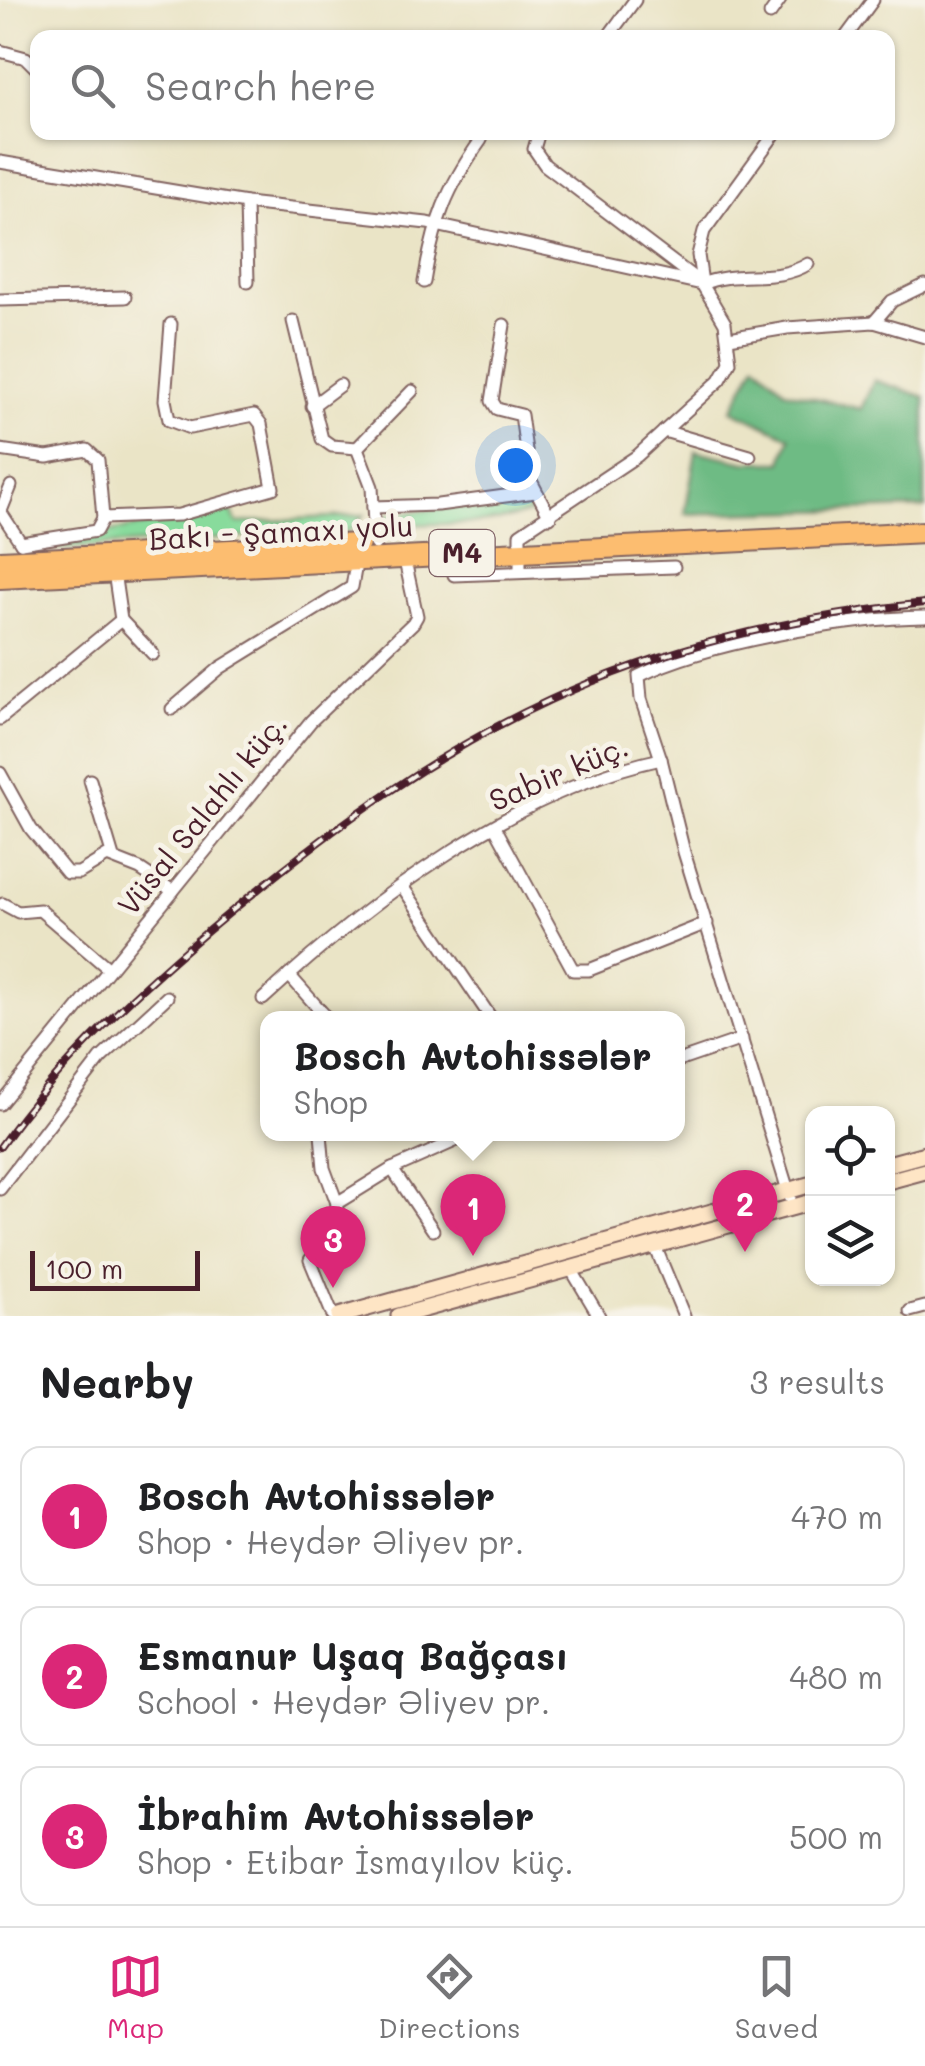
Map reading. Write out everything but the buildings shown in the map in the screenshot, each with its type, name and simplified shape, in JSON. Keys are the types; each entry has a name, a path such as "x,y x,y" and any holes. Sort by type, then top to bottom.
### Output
{"highway":[{"name":"Bakı - Şamaxı yolu","path":"14,555 374,544 519,553 925,518"},
{"name":"Bakı - Şamaxı yolu","path":"0,578 925,532"}],"main road":[{"path":"895,1162 925,1154"},
{"path":"895,1179 925,1171"},
{"path":"399,1316 654,1246 790,1199 805,1189"},
{"path":"336,1316 790,1199 805,1201"}],"street":[{"path":"613,30 634,0"},
{"path":"770,14 780,0"},
{"path":"852,30 873,0"},
{"path":"0,51 30,62"},
{"path":"424,282 434,224 450,182 481,140"},
{"path":"519,553 550,517 637,456 720,380 730,362 729,338 718,307 702,284 545,164 534,148 536,140"},
{"path":"702,284 698,255 704,231 770,140"},
{"path":"0,162 246,203 434,224 702,284 734,274 782,276 808,264"},
{"path":"246,203 248,282"},
{"path":"874,322 892,301 925,285"},
{"path":"0,300 125,298"},
{"path":"293,322 322,438 332,446 358,448"},
{"path":"729,338 787,328 874,322 925,337"},
{"path":"10,486 1,511 14,555 89,534 103,518 179,515 273,488 261,424 254,415 190,428 169,420 165,400 171,324"},
{"path":"504,326 492,401 497,409 521,415 534,492 550,517"},
{"path":"312,406 340,385"},
{"path":"358,448 412,391"},
{"path":"664,431 750,456"},
{"path":"358,448 369,468 374,544"},
{"path":"0,450 46,457 87,450 94,453 103,518"},
{"path":"373,508 438,505 534,492"},
{"path":"454,576 519,553 674,567"},
{"name":"Vüsal Salahlı küç.","path":"0,1104 312,721 413,623 417,616 404,556"},
{"path":"172,709 220,668 352,586 357,558"},
{"path":"114,572 120,620 153,654"},
{"path":"661,760 640,699 640,676 680,660 832,625 925,616"},
{"path":"0,719 120,620"},
{"name":"Sabir küç.","path":"263,999 358,916 495,827 590,781 661,760 790,1199"},
{"path":"1,775 31,829 66,873 79,873 99,858 112,857 173,891"},
{"path":"90,780 112,857"},
{"path":"495,827 573,970 588,970 707,923"},
{"path":"402,886 486,1011"},
{"path":"3,904 18,912 40,910 109,969"},
{"path":"289,975 321,1011"},
{"path":"0,1189 101,1058 167,997"},
{"path":"685,1059 742,1039"},
{"path":"322,1141 324,1168 336,1203 336,1228 310,1260 336,1316"},
{"path":"336,1203 392,1169 450,1141"},
{"path":"392,1169 433,1230"},
{"path":"654,1246 684,1316"},
{"path":"570,1270 599,1316"},
{"path":"910,1312 925,1307"}],"green space":[{"path":"756,363 786,391 861,409 874,380 925,397 925,508 685,514 696,451 746,462 782,462 790,437 732,410"},
{"path":"529,496 537,510 496,521 384,527 382,516"},
{"path":"230,509 237,523 364,515 350,531 51,549 52,543"}],"railway":[{"path":"0,1147 77,1053 196,941 310,849 390,791 469,742 550,700 633,666 723,639 819,618 925,603"}],"place":[{"name":"Esmanur Uşaq Bağçası","path":"745,1252"},
{"name":"Bosch Avtohissələr","path":"473,1256"},
{"name":"İbrahim Avtohissələr","path":"333,1288"}]}
